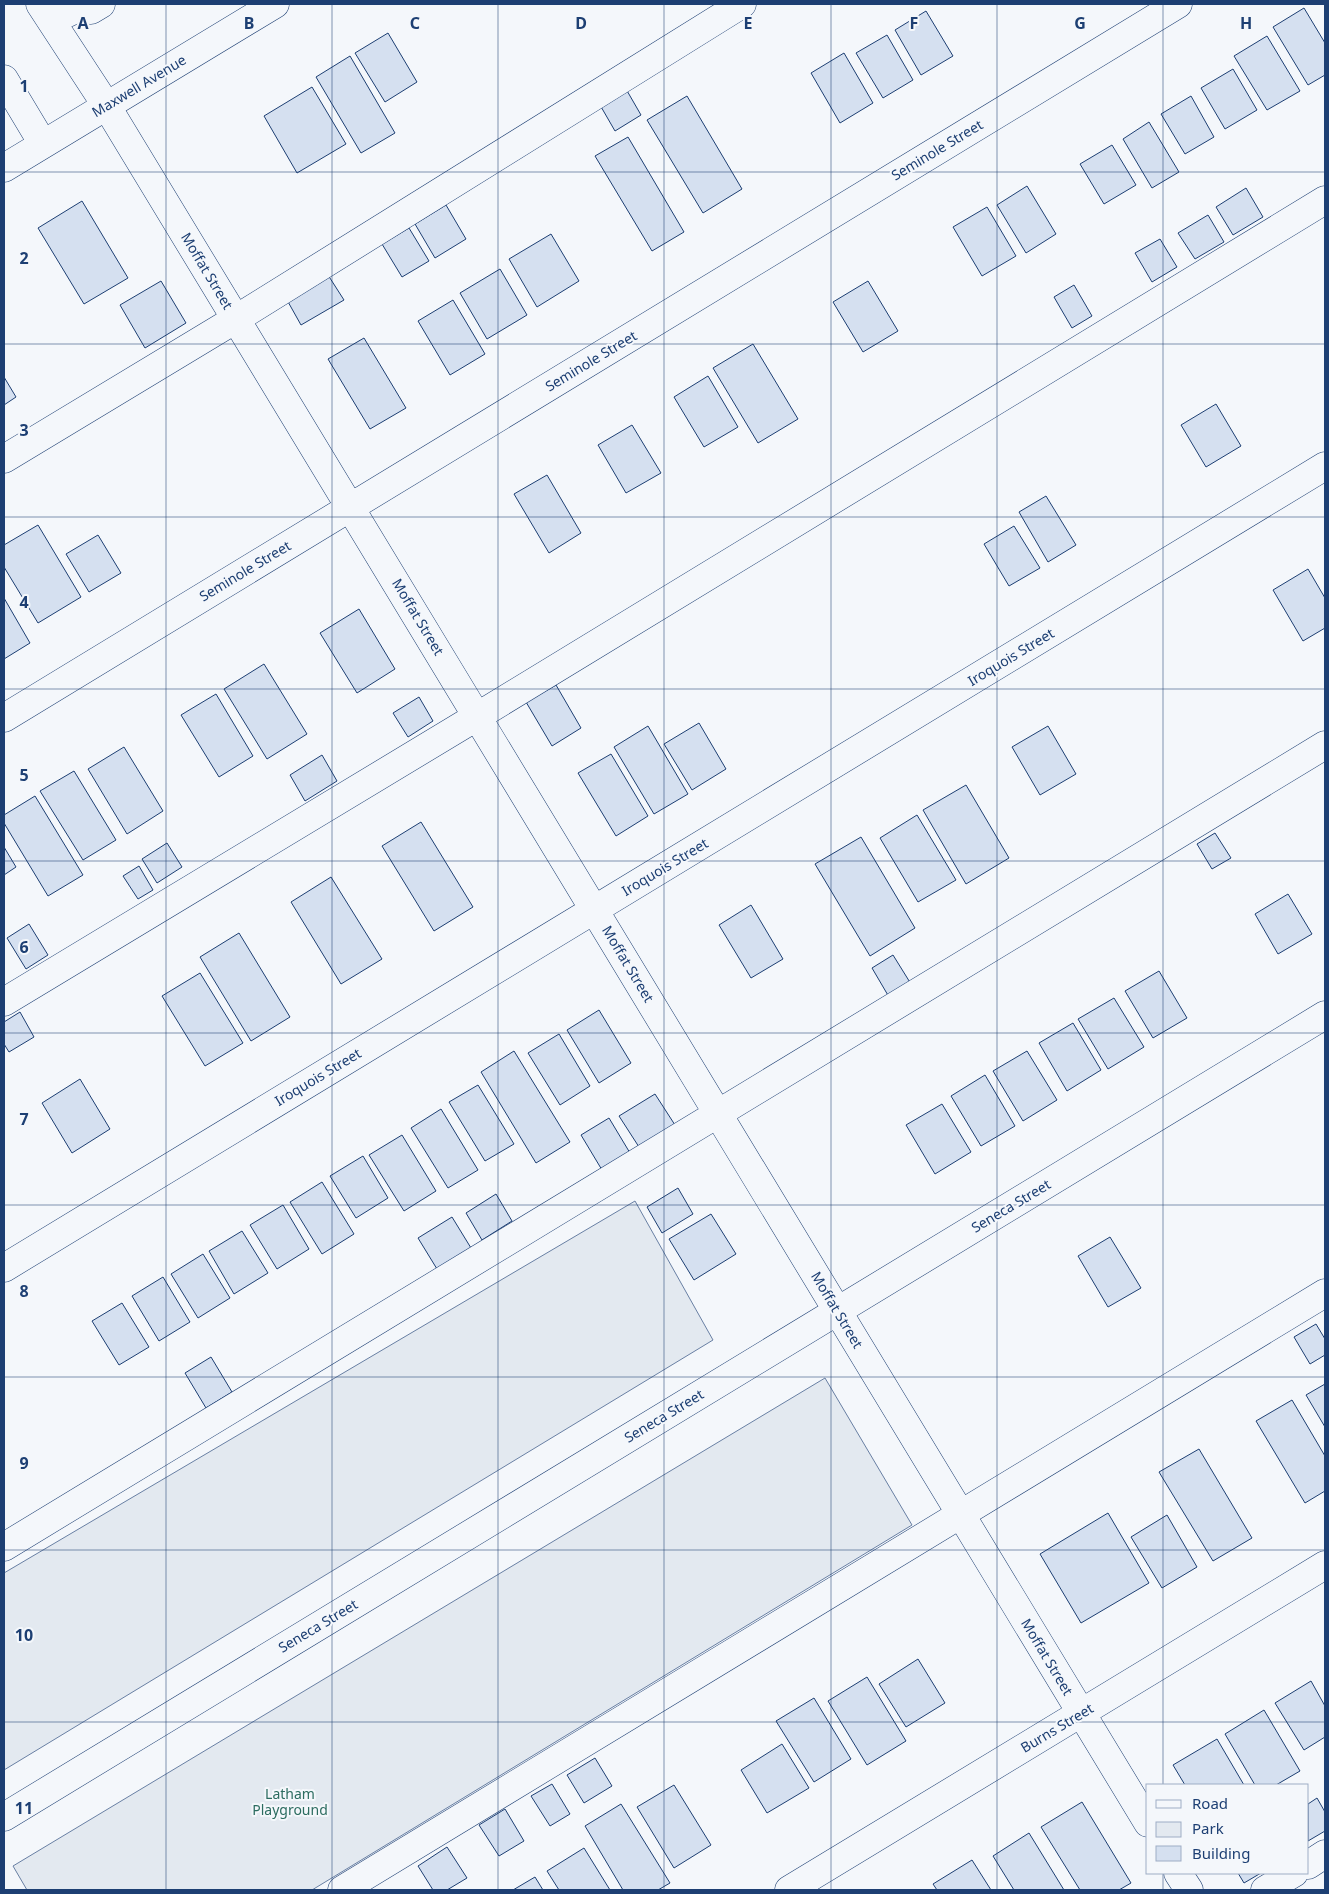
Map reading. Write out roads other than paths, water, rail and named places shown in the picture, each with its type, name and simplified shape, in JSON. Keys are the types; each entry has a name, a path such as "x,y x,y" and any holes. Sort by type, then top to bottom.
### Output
{"street":[{"name":"Maxwell Avenue","path":"4,168 275,4"},
{"path":"4,459 236,319 742,4"},
{"name":"Seminole Street","path":"4,718 1178,4"},
{"path":"46,12 85,5"},
{"name":"Moffat Street","path":"46,12 106,105 351,507 1146,1820"},
{"path":"4,79 43,144"},
{"path":"4,1002 478,716 1325,200"},
{"name":"Iroquois Street","path":"4,1268 1325,466"},
{"path":"4,1547 1325,745"},
{"name":"Seneca Street","path":"4,1817 1325,1015"},
{"path":"342,1890 1325,1293"},
{"name":"Burns Street","path":"789,1890 1325,1565"},
{"path":"1309,1863 1325,1854"},
{"path":"1179,1874 1189,1890"},
{"path":"1265,1890 1292,1874"}],"park label":[{"name":"Latham Playground","path":"290,1802"}]}
